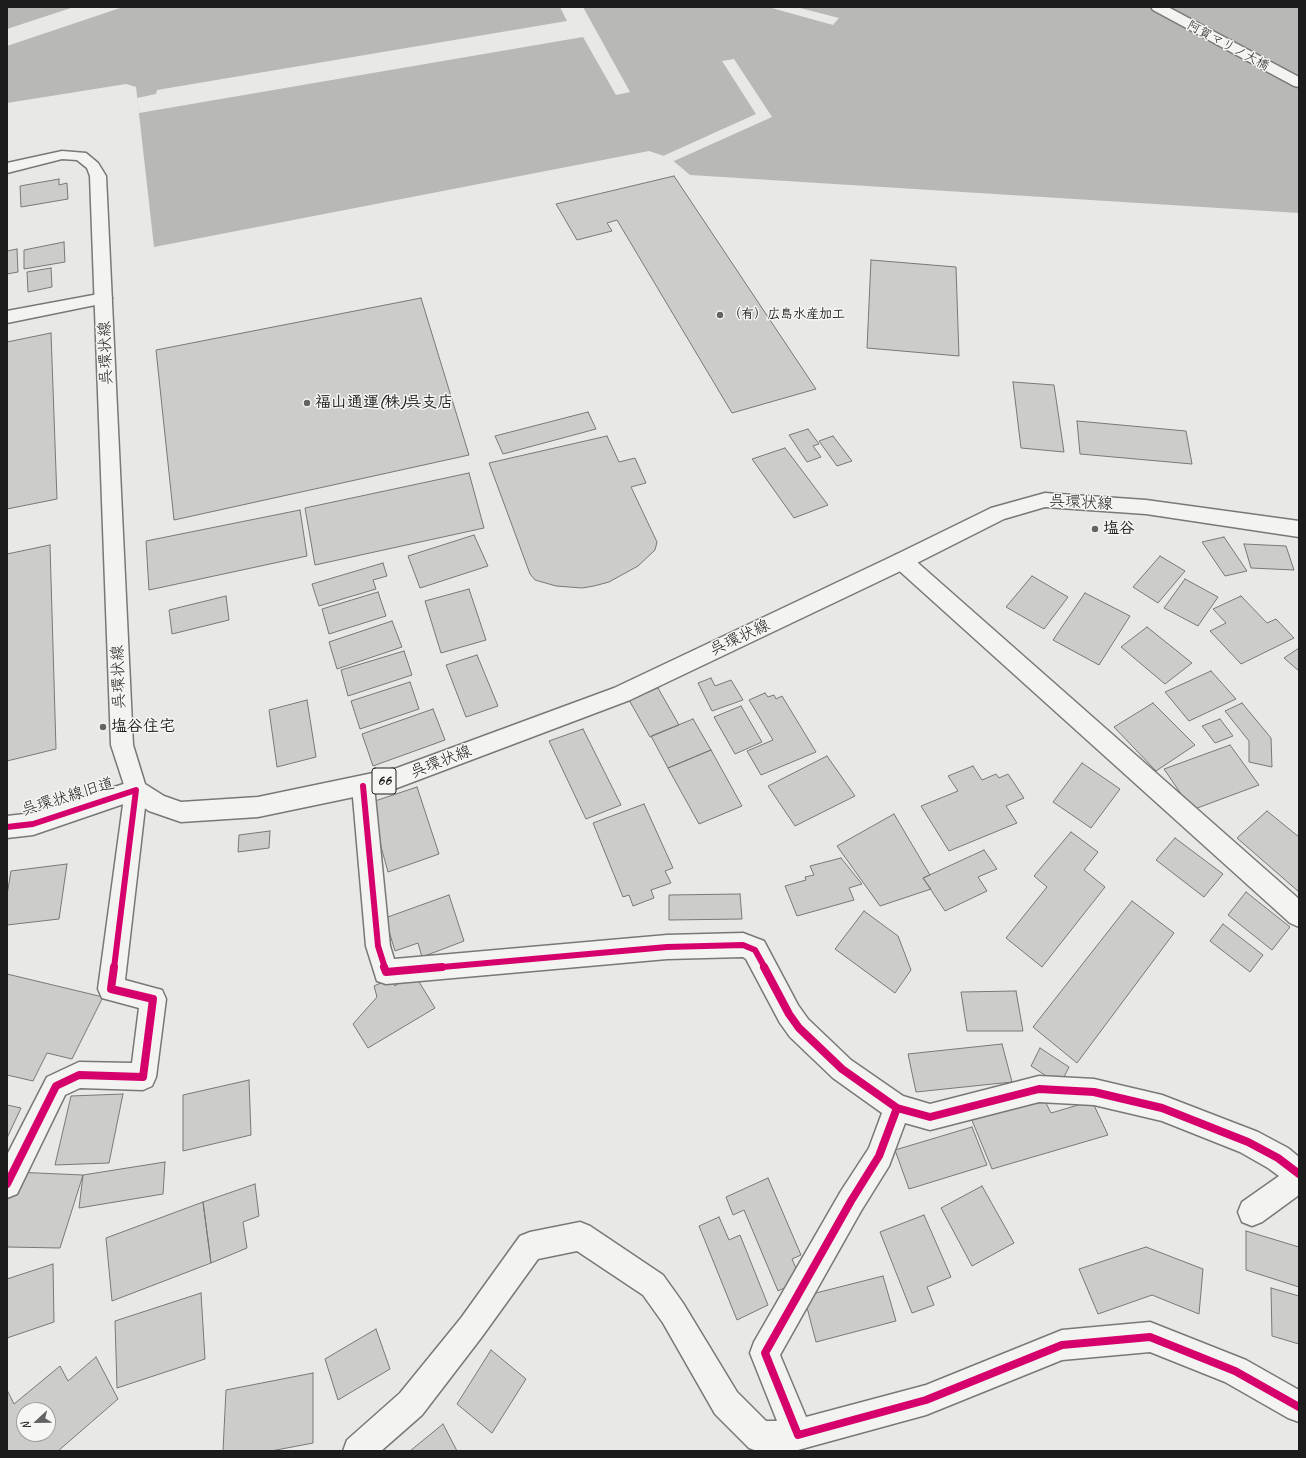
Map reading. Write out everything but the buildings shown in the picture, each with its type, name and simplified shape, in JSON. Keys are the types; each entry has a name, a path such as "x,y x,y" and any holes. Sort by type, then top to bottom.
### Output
{"street":[{"name":"阿賀マリノ大橋","path":"1158,7 1299,83"},
{"name":"呉環状線","path":"7,168 27,162 62,155 81,156 94,166 98,176 122,745 136,790 157,804 181,812 258,807 397,778 622,694 902,561 998,513 1045,500 1146,507 1299,529"},
{"path":"7,318 104,298"},
{"path":"902,561 1299,915"},
{"path":"363,786 378,946 386,972 667,947 743,945 755,950 798,1028 842,1069 897,1108 930,1117 1039,1089 1094,1092 1162,1108 1248,1142 1278,1158 1299,1174"},
{"path":"7,1184 56,1086 79,1075 143,1077 152,999 111,989 136,790"},
{"name":"呉環状線旧道","path":"7,827 33,824 136,790"},
{"path":"798,1435 765,1353 851,1201 879,1156 897,1108"},
{"path":"1252,1212 1299,1178"},
{"path":"358,1451 411,1404 471,1328 530,1246 580,1236 653,1285 673,1313 726,1403 760,1437 798,1435 926,1400 1062,1345 1150,1336 1235,1371 1299,1406"}],"shaded area":[{"path":"7,7 1299,7 1299,213 690,175 670,158 649,151 154,247 136,87 126,84 7,103"}],"pier":[{"path":"74,7 123,7 7,46 7,29"},
{"path":"560,7 583,7 630,92 616,95 583,37 139,113 137,98 156,94 157,90 567,21"},
{"path":"768,7 796,7 839,18 833,25"},
{"path":"734,59 772,117 674,161 663,156 756,114 722,61"}],"cycle path":[{"path":"363,786 378,946 386,972 667,947 743,945 755,950 789,1014 799,1028 842,1069 897,1108"},
{"path":"7,827 33,824 136,790 111,989 153,999 143,1077 79,1075 56,1086 7,1184"},
{"path":"1299,1174 1278,1158 1248,1142 1162,1108 1094,1092 1039,1089 930,1117 897,1108 879,1156 851,1201 765,1353 798,1435 926,1400 1062,1345 1150,1337 1235,1371 1299,1407"}],"place":[{"name":"（有）広島水産加工","path":"720,315"},
{"name":"福山通運(株)呉支店","path":"307,403"},
{"name":"塩谷","path":"1095,529"},
{"name":"塩谷住宅","path":"103,727"}]}
